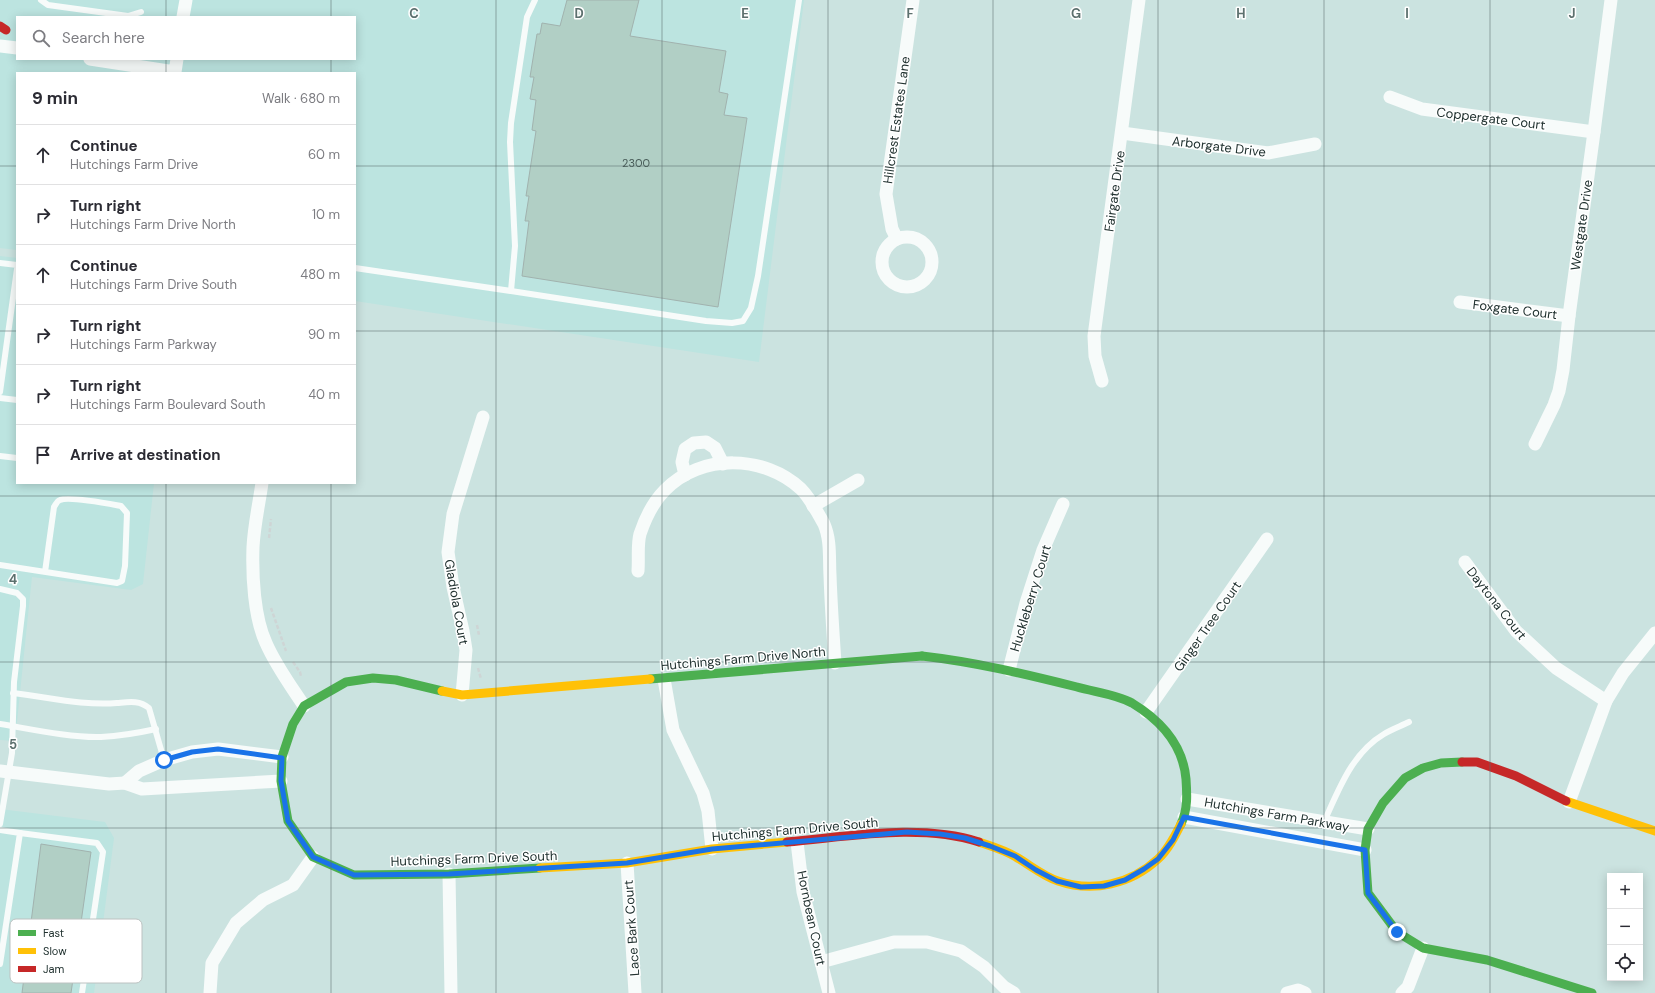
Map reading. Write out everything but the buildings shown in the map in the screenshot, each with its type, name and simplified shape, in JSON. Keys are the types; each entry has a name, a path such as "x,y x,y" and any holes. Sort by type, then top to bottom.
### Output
{"street":[{"path":"183,16 186,0"},
{"name":"Hillcrest Estates Lane","path":"897,239 892,229 886,194 913,0"},
{"name":"Fairgate Drive","path":"1102,381 1095,356 1094,336 1139,0"},
{"name":"Westgate Drive","path":"1535,444 1554,405 1559,391 1563,370 1611,0"},
{"path":"0,46 16,48"},
{"path":"100,60 176,68"},
{"name":"Coppergate Court","path":"1390,97 1422,110 1594,132"},
{"name":"Arborgate Drive","path":"1122,133 1268,153 1315,144"},
{"name":"Foxgate Court","path":"1460,302 1569,316"},
{"name":"Gladiola Court","path":"462,695 466,650 464,631 453,587 448,552 453,514 483,417"},
{"path":"685,475 682,462 684,449 694,443 706,442 715,448 723,464"},
{"path":"638,571 640,535 652,508 666,490 685,475 704,467 723,464 753,464 772,470 801,489 825,526 829,547 835,663"},
{"path":"813,506 858,480"},
{"path":"262,484 253,546 254,588 257,613 266,643 283,674 304,706"},
{"name":"Huckleberry Court","path":"1009,670 1026,604 1043,550 1063,504"},
{"name":"Ginger Tree Court","path":"1146,712 1267,539"},
{"name":"Daytona Court","path":"1464,562 1516,631 1556,668 1606,701"},
{"path":"1569,802 1606,701 1623,673 1655,633"},
{"name":"Hutchings Farm Drive North","path":"281,781 282,758 293,724 304,706 346,682 373,678 396,680 425,688 462,695 922,656 963,661 1009,670 1130,702 1146,712 1163,726 1175,744 1185,770 1187,799 1184,817"},
{"path":"664,679 673,730 703,793 708,811 712,849"},
{"path":"126,783 139,771 164,760 192,752 218,749 282,758"},
{"path":"1592,993 1487,960 1423,948 1397,932 1368,893 1365,850 1368,829 1382,803 1404,778 1423,768 1441,763 1477,762 1516,776 1569,802 1655,831"},
{"path":"4,771 109,784 126,783 142,789 281,781 288,821 313,857 293,885 263,900 236,923 212,964 210,993"},
{"name":"Hutchings Farm Parkway","path":"1187,799 1368,829"},
{"name":"Hutchings Farm Drive South","path":"313,857 354,875 449,874 627,863 712,849 907,832 940,834 965,838 1015,856 1036,870 1057,881 1081,887 1104,886 1125,880 1158,859 1173,840 1184,817"},
{"name":"Hutchings Farm Parkway","path":"1184,817 1365,850"},
{"name":"Hornbean Court","path":"797,842 803,892 829,993"},
{"name":"Lace Bark Court","path":"627,863 635,993"},
{"path":"449,874 451,993"},
{"path":"821,962 894,942 927,942 961,951 984,967 1004,987 1014,993"},
{"path":"1402,993 1408,987 1423,948"},
{"path":"1287,993 1298,990 1306,993"}],"lane":[{"path":"41,0 48,5 128,16 141,12"},
{"path":"511,291 515,246 510,142 511,123 527,17 535,0"},
{"path":"356,268 706,321 732,323 743,321 750,308 758,276 798,0"},
{"path":"0,263 16,265"},
{"path":"0,392 16,276"},
{"path":"0,398 16,400"},
{"path":"0,456 16,458"},
{"path":"0,565 45,572 117,583 122,581 125,566 127,513 125,509 121,506 71,499 62,499 57,502 54,507 45,572"},
{"path":"0,589 17,593 23,599 24,606 13,693 12,753 4,771 0,824"},
{"path":"13,693 89,703 117,703 132,701 144,704 150,708 164,760"},
{"path":"1324,822 1352,765 1364,751 1384,734 1409,722"},
{"path":"0,724 100,737 134,734 156,729"},
{"path":"0,830 98,843 103,852 93,919"},
{"path":"0,964 20,833"},
{"path":"82,993 83,983"}],"path":[{"path":"268,545 272,515"},
{"path":"269,602 288,654"},
{"path":"476,623 479,641"},
{"path":"291,659 300,672 301,678"},
{"path":"479,661 478,668 481,681"}],"shaded area":[{"path":"0,0 804,0 759,362 356,301 356,72 16,72 16,250 0,248"},
{"path":"0,256 16,258 16,484 154,484 143,584 131,590 32,577 15,741 0,740"},
{"path":"0,809 105,822 114,838 104,919 10,919 10,983 95,983 94,993 0,993"}],"traffic: fast":[{"path":"922,656 981,665 1019,673 1112,695 1132,703 1152,717 1161,726 1175,744 1180,755 1184,767 1187,796 1185,813 1181,824"},
{"path":"650,679 922,656"},
{"path":"442,691 396,680 373,678 346,682 304,706 293,724 282,757 281,781 288,821 313,857 354,875 449,874 540,868"},
{"path":"1462,762 1441,763 1423,768 1405,778 1383,803 1368,829 1365,850 1368,893 1397,932 1423,948 1487,960 1592,993"}],"traffic: slow":[{"path":"442,691 462,695 650,679"},
{"path":"1566,801 1655,831"},
{"path":"979,842 1007,852 1052,879 1071,885 1098,886 1124,880 1147,868 1165,851 1181,824"},
{"path":"540,868 627,863 712,849 787,842"}],"traffic: jam":[{"path":"0,26 6,30"},
{"path":"1462,762 1477,762 1516,776 1566,801"},
{"path":"787,842 908,832 956,836 979,842"}],"route":[{"path":"164,760 192,752 218,749 282,758 281,781 288,821 313,857 354,875 449,874 627,863 712,849 907,832 940,834 965,838 1015,856 1036,870 1057,881 1081,887 1104,886 1125,880 1158,859 1173,840 1184,817 1365,850 1368,893 1397,932"}]}
